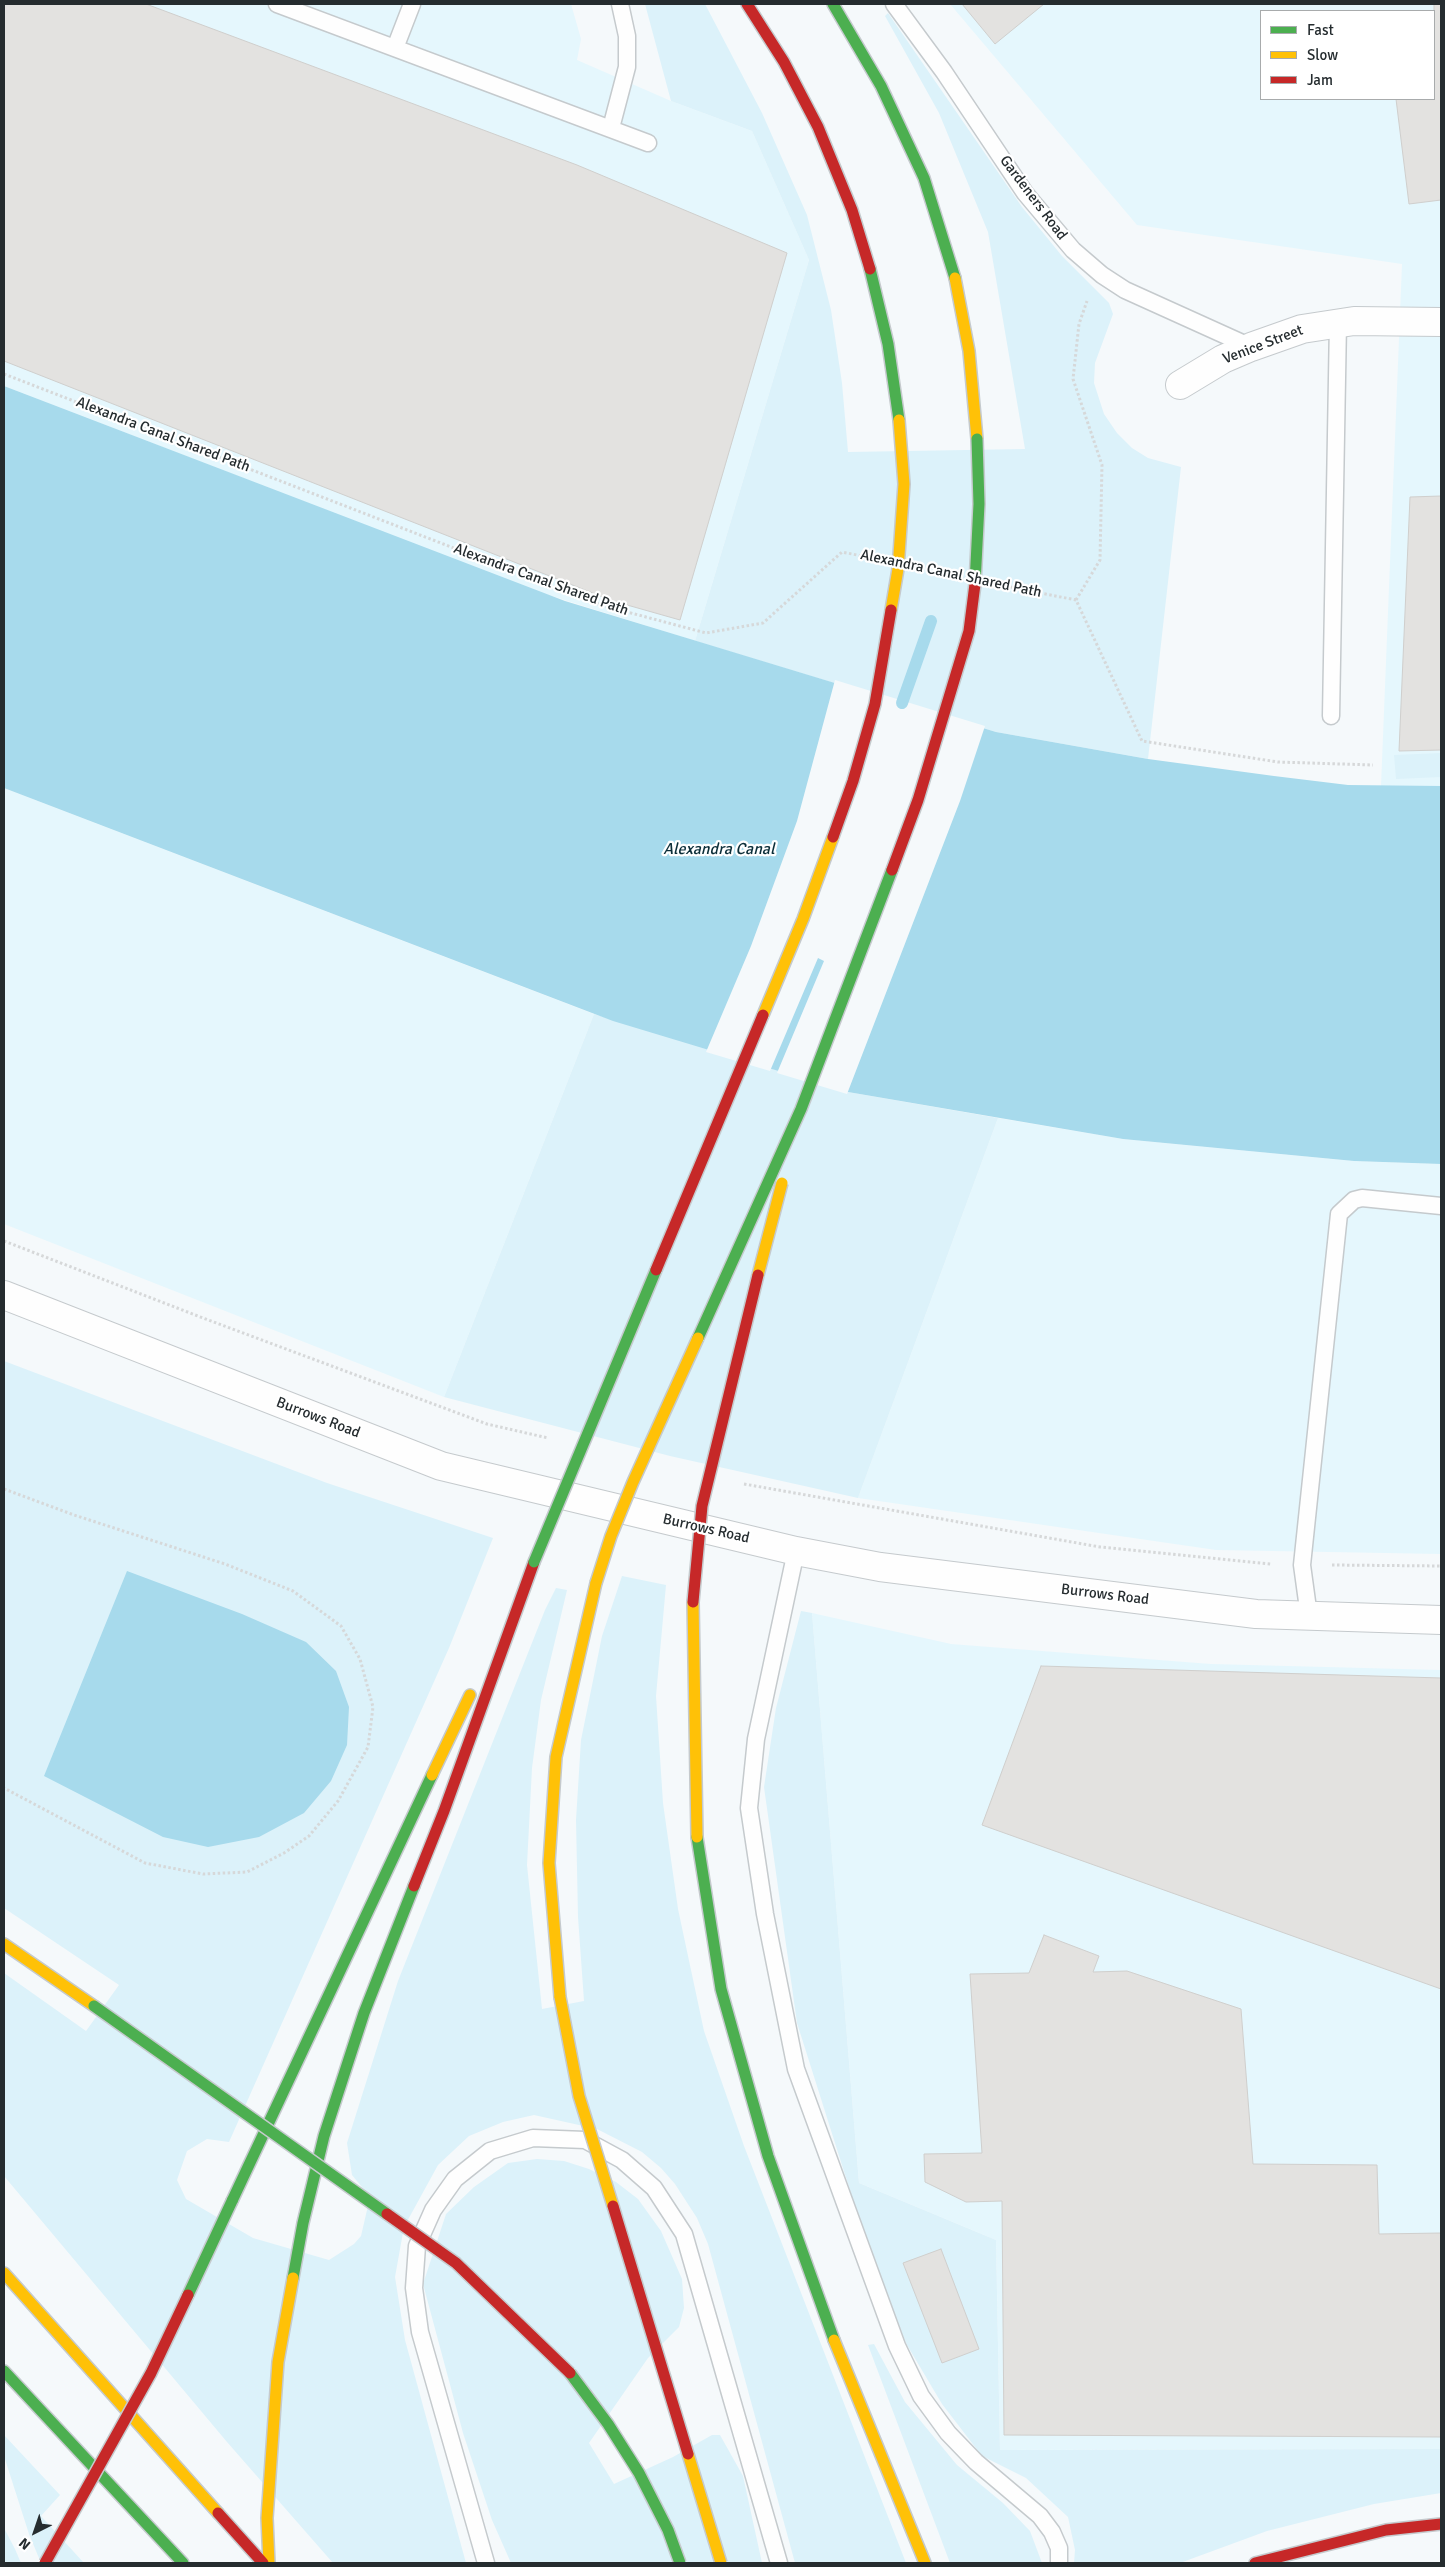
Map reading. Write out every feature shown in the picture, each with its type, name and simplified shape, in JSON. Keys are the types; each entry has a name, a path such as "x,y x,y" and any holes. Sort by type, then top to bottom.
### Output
{"highway":[{"path":"268,2563 268,2518 278,2362 303,2223 324,2136 364,2013 444,1811 534,1562 802,919 853,781 874,704 898,569 904,484 899,420 888,344 871,272 852,210 818,127 784,62 747,4"},
{"path":"721,2563 579,2096 560,1997 549,1863 556,1757 596,1583 611,1536 633,1482 801,1109 918,800 969,631 977,568 979,513 977,439 969,351 955,277 924,178 881,86 833,4"},
{"path":"801,1109 730,1384 702,1506 694,1602 696,1827 721,1989 771,2165 841,2360 925,2563"},
{"path":"482,1669 534,1562"},
{"path":"45,2563 151,2373 474,1687"},
{"path":"4,1944 456,2263 528,2331 574,2378 608,2424 639,2473 668,2530 680,2563"},
{"path":"4,2273 263,2563"},
{"path":"4,2371 183,2563"},
{"path":"1255,2563 1386,2530 1441,2524"}],"street":[{"name":"Venice Street","path":"1180,385 1223,359 1251,346 1302,329 1338,322 1398,320 1441,322"},
{"name":"Burrows Road","path":"4,1295 441,1466 796,1550 880,1567 1256,1614 1441,1620"}],"lane":[{"path":"277,4 648,143"},
{"path":"395,48 412,4"},
{"path":"611,128 627,67 627,36 620,4"},
{"name":"Gardeners Road","path":"894,4 944,72 1025,193 1073,250 1102,275 1125,290 1251,346"},
{"path":"1331,716 1338,322"},
{"path":"1309,1616 1302,1565 1339,1214 1354,1200 1362,1198 1441,1206"},
{"path":"796,1550 756,1739 749,1808 765,1914 796,2069 897,2346 921,2396 948,2433 976,2462 1040,2516 1052,2532 1058,2548 1059,2563"},
{"path":"486,2563 420,2332 414,2288 417,2246 433,2210 455,2179 490,2151 533,2138 585,2140 622,2160 654,2188 684,2234 779,2563"}],"path":[{"path":"1090,292 1079,324 1073,379 1102,465 1100,560 1076,600 1142,741 1278,762 1373,765"},
{"name":"Alexandra Canal Shared Path","path":"4,374 602,605 706,634 763,623 842,552 872,558"},
{"name":"Alexandra Canal Shared Path","path":"1008,586 1076,600"},
{"path":"4,1489 74,1515 225,1564 293,1591 341,1626 360,1660 373,1706 368,1747 338,1801 309,1836 284,1853 247,1872 203,1874 145,1863 70,1825 4,1788"}],"shaded area":[{"path":"4,4 571,4 581,39 577,60 671,101 752,131 809,260 695,641 539,592 4,386"},
{"path":"645,4 705,4 762,113 807,215 831,310 842,383 848,452 1025,449 988,232 939,113 885,16 888,13 1022,207 1062,256 1109,303 1113,314 1095,363 1094,383 1104,414 1117,433 1132,448 1148,458 1181,467 1148,759 996,732 695,641 809,260 752,131 671,101"},
{"path":"950,4 1441,4 1441,786 1381,786 1402,264 1137,225"},
{"path":"1441,753 1441,777 1396,779 1394,755"},
{"path":"4,788 594,1014 444,1397 4,1224"},
{"path":"594,1014 848,1092 998,1118 858,1498 670,1456 444,1397"},
{"path":"998,1118 1123,1139 1354,1161 1441,1164 1441,1554 1216,1550 858,1498"},
{"path":"4,1361 327,1483 493,1538 449,1648 229,2142 207,2139 187,2151 177,2180 186,2199 253,2238 329,2260 354,2244 361,2236 370,2197 352,2175 347,2143 398,1981 545,1610 556,1588 567,1590 541,1700 532,1768 527,1865 542,2009 584,2001 578,1917 576,1820 581,1740 602,1636 622,1576 666,1585 656,1696 663,1803 678,1909 704,2031 744,2146 906,2563 795,2563 708,2244 697,2218 675,2184 661,2168 642,2152 597,2129 534,2115 503,2122 469,2136 438,2165 404,2227 395,2277 405,2340 466,2563 333,2563 227,2442 4,2176 4,1973 86,2031 119,1985 4,1908"},
{"path":"801,1611 812,1613 859,2183 996,2240 1000,2450 1441,2449 1441,2493 1374,2504 1267,2531 1180,2563 1074,2563 1075,2550 1068,2517 1026,2478 982,2456 942,2404 907,2345 873,2263 797,2023 764,1787 776,1708"},
{"path":"812,1613 951,1644 1211,1664 1441,1670 1441,2449 1000,2450 996,2240 859,2183"},
{"path":"537,2159 564,2161 589,2169 616,2182 638,2199 661,2231 682,2279 684,2308 679,2327 648,2358 589,2443 614,2484 673,2457 712,2435 720,2435 743,2476 762,2563 511,2563 492,2520 463,2433 423,2284 446,2214 474,2187 508,2163"},
{"path":"874,2344 905,2402 957,2465 1003,2503 1030,2531 1042,2563 950,2563 868,2345"},
{"path":"4,2435 60,2495 41,2516 84,2563 41,2563 29,2534 4,2456"},
{"path":"4,2528 15,2549 21,2563 4,2563"}],"water":[{"name":"Alexandra Canal","path":"4,386 565,601 996,732 1148,759 1348,785 1441,786 1441,1164 1354,1161 1123,1139 848,1092 613,1021 4,788"},
{"path":"127,1571 242,1614 306,1642 336,1671 349,1707 347,1745 331,1781 304,1813 259,1837 208,1847 163,1837 44,1776"}],"pier":[{"path":"835,680 985,726 960,801 847,1094 777,1073 824,961 818,958 770,1071 706,1052 751,946 797,821"}],"building":[{"path":"4,4 146,4 577,165 787,253 680,620 613,601 4,361"},
{"path":"962,4 1044,4 995,44"},
{"path":"1434,4 1441,4 1441,200 1409,204 1396,100 1435,100"},
{"path":"1441,496 1441,750 1399,751 1410,497"},
{"path":"1041,1666 1441,1678 1441,1989 982,1825"},
{"path":"1044,1935 1099,1956 1093,1972 1127,1971 1241,2009 1253,2164 1377,2165 1379,2234 1441,2233 1441,2437 1004,2435 1002,2201 966,2202 925,2182 924,2154 982,2153 970,1974 1029,1973"},
{"path":"941,2249 979,2349 942,2363 903,2263"}],"waterway":[{"path":"902,703 931,621"}],"traffic: fast":[{"path":"833,4 881,86 924,178 955,278"},
{"path":"870,269 888,344 899,420"},
{"path":"975,584 979,504 977,439"},
{"path":"698,1338 801,1109 892,870"},
{"path":"534,1562 656,1270"},
{"path":"232,2201 432,1775"},
{"path":"697,1837 721,1989 768,2156 834,2340"},
{"path":"293,2278 303,2223 324,2136 364,2013 414,1886"},
{"path":"94,2006 387,2214"},
{"path":"188,2295 232,2201"},
{"path":"4,2371 183,2563"},
{"path":"570,2373 608,2424 639,2473 668,2530 680,2563"}],"traffic: slow":[{"path":"955,278 969,351 977,439"},
{"path":"891,610 898,569 904,484 899,420"},
{"path":"763,1015 803,919 833,837"},
{"path":"758,1275 782,1183"},
{"path":"596,1583 611,1536 633,1482 698,1338"},
{"path":"560,1997 549,1863 556,1757 596,1583"},
{"path":"693,1602 697,1837"},
{"path":"432,1775 470,1695"},
{"path":"4,1944 94,2006"},
{"path":"560,1997 579,2096 613,2206"},
{"path":"4,2273 218,2513"},
{"path":"269,2563 267,2518 278,2362 293,2278"},
{"path":"834,2340 925,2563"},
{"path":"688,2454 721,2563"}],"traffic: jam":[{"path":"747,4 784,62 818,127 852,210 870,269"},
{"path":"892,870 918,800 969,631 975,584"},
{"path":"833,837 853,781 875,704 891,610"},
{"path":"656,1270 763,1015"},
{"path":"693,1602 702,1506 758,1275"},
{"path":"414,1886 444,1811 534,1562"},
{"path":"613,2206 688,2454"},
{"path":"387,2214 456,2263 570,2373"},
{"path":"45,2563 151,2373 188,2295"},
{"path":"218,2513 263,2563"},
{"path":"1255,2563 1386,2530 1441,2524"}]}
